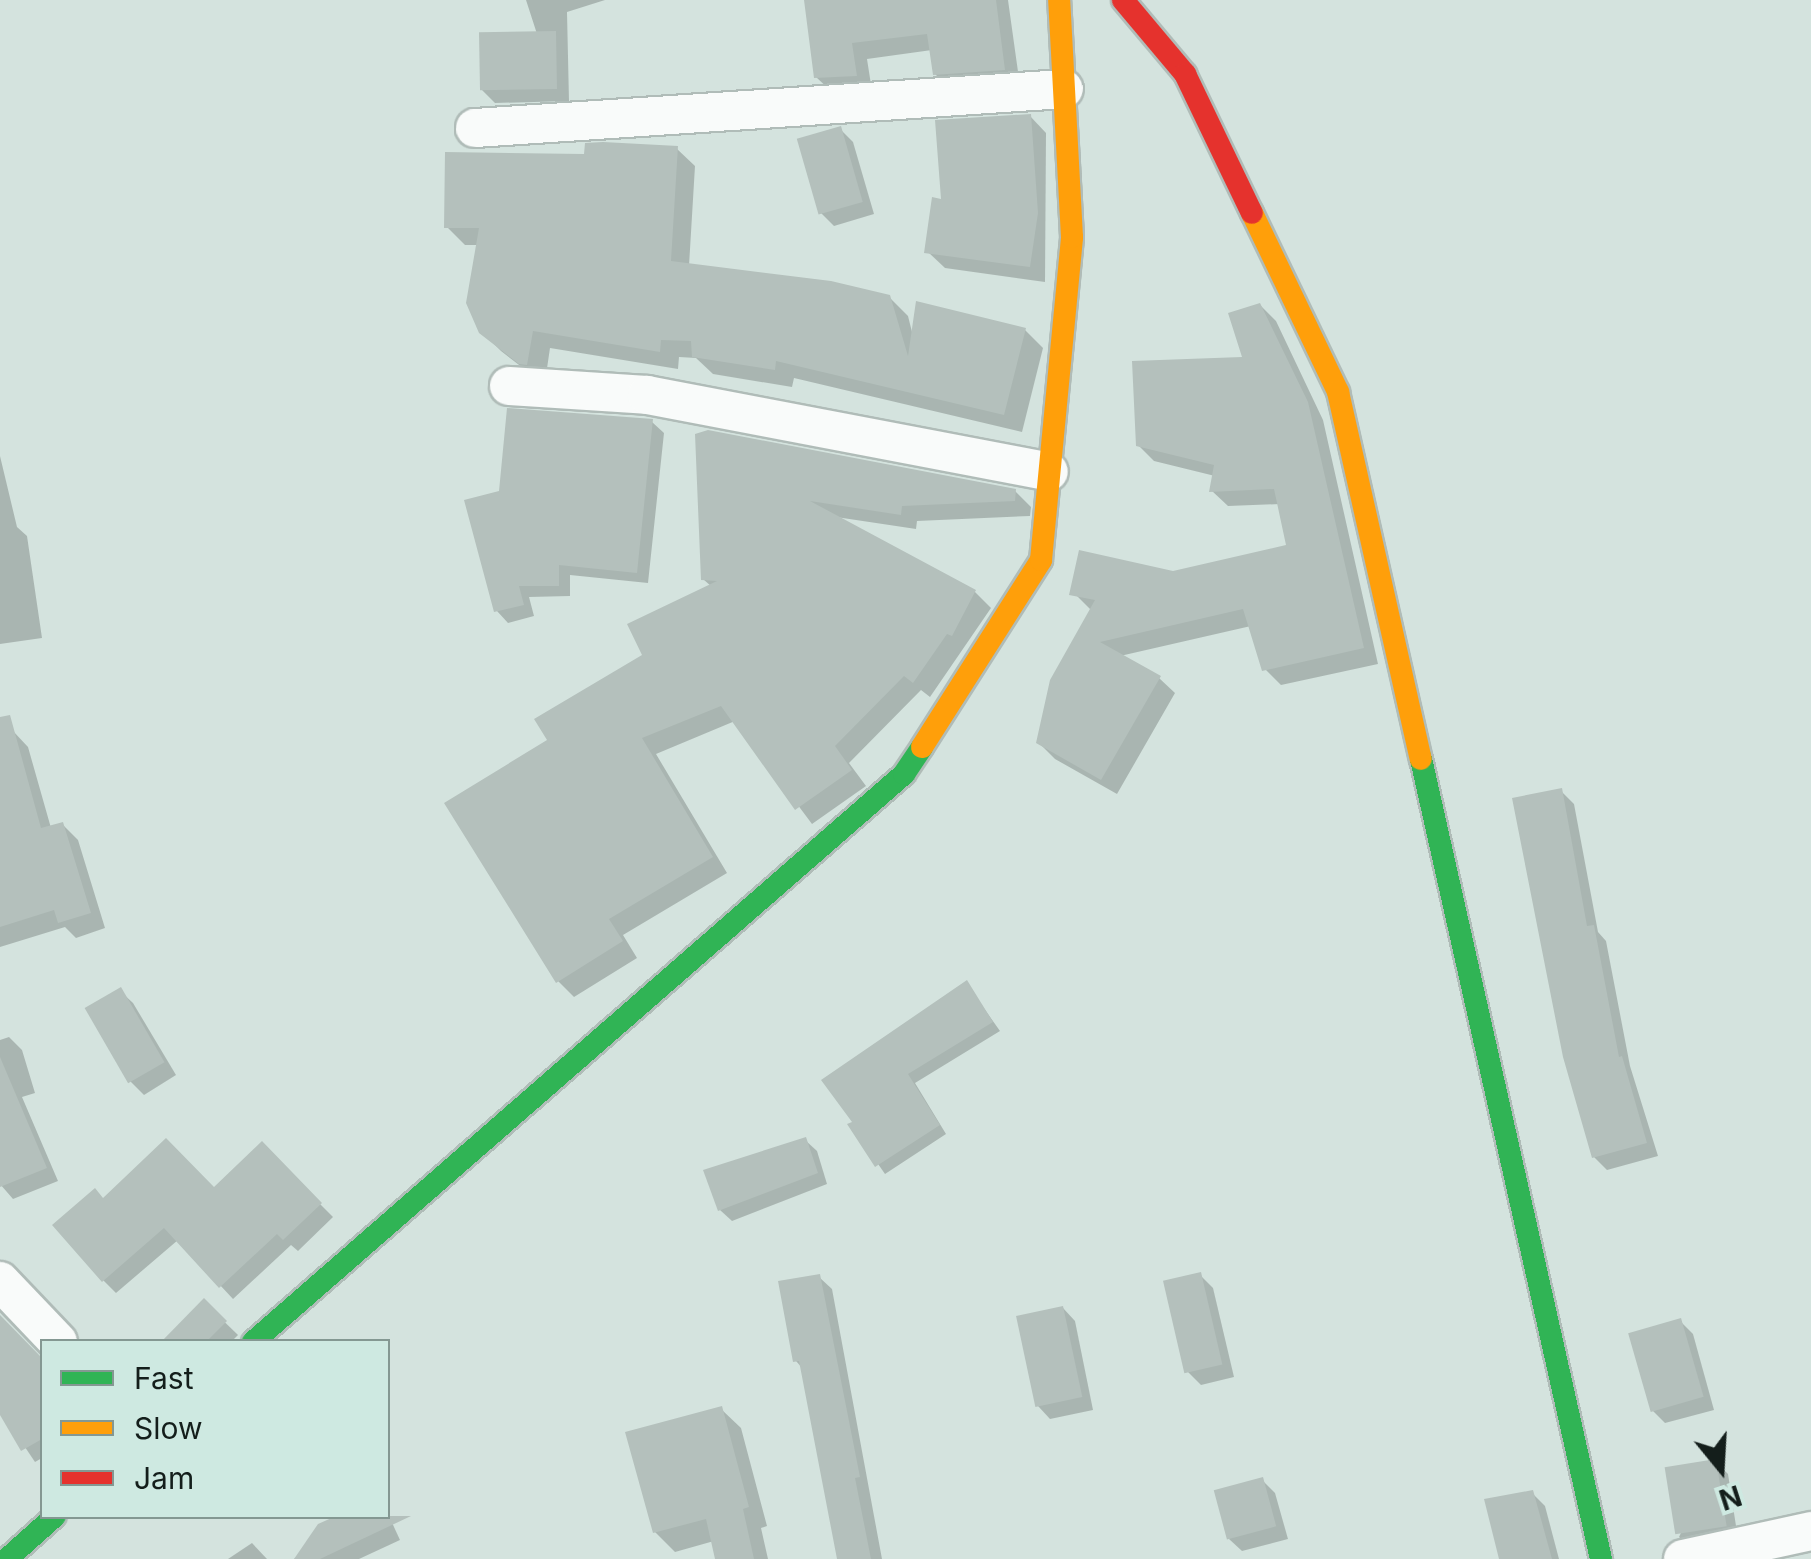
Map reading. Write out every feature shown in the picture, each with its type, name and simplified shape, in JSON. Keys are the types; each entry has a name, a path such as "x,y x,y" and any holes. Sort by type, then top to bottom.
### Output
{"street":[{"path":"256,1339 904,774 1041,560 1072,237 1059,0"},
{"path":"1123,0 1185,74 1338,392 1601,1559"},
{"path":"474,128 1064,89"},
{"path":"508,386 646,394 1049,472"},
{"path":"0,1281 55,1339"},
{"path":"7,1559 52,1519"},
{"path":"1683,1559 1811,1530"}],"building":[{"path":"804,0 996,0 1005,70 933,75 927,34 852,43 857,76 814,78"},
{"path":"556,31 557,89 480,90 479,32"},
{"path":"1031,114 1038,213 1030,267 924,253 932,197 941,199 935,120"},
{"path":"841,126 863,202 819,215 797,139"},
{"path":"585,143 678,146 671,261 831,281 890,295 908,356 916,301 1026,328 1004,415 776,361 775,370 692,357 691,341 661,340 660,352 533,331 527,365 519,364 479,333 466,303 479,228 444,228 445,152 584,154"},
{"path":"1260,303 1308,402 1364,648 1262,671 1243,609 1100,642 1161,676 1101,780 1036,743 1050,680 1095,600 1069,595 1079,550 1173,571 1286,545 1274,489 1209,492 1214,465 1136,446 1132,361 1242,357 1228,313"},
{"path":"507,408 653,419 637,573 559,565 559,586 519,586 524,605 494,612 464,500 499,491"},
{"path":"708,430 1016,489 1015,501 902,506 901,515 810,501 976,590 952,636 947,634 913,683 904,676 835,746 852,770 795,810 721,706 642,738 713,857 609,919 623,941 556,983 444,803 547,740 534,719 642,655 627,624 717,581 701,580 695,434"},
{"path":"10,715 41,828 63,822 91,913 58,923 54,910 0,927 0,717"},
{"path":"1562,788 1587,926 1594,925 1619,1057 1622,1056 1647,1143 1592,1158 1563,1057 1512,798"},
{"path":"967,980 993,1022 908,1074 940,1125 875,1167 847,1124 852,1122 821,1080"},
{"path":"121,987 164,1062 128,1083 85,1008"},
{"path":"0,1057 47,1168 0,1187"},
{"path":"806,1137 818,1173 718,1211 703,1170"},
{"path":"166,1138 214,1187 262,1141 322,1203 283,1240 277,1234 219,1288 164,1228 102,1282 52,1225 95,1188 103,1198"},
{"path":"1201,1272 1222,1365 1184,1373 1163,1281"},
{"path":"820,1274 860,1477 855,1478 871,1559 837,1559 799,1361 793,1362 778,1281"},
{"path":"204,1298 227,1321 209,1339 164,1339"},
{"path":"1063,1306 1082,1397 1035,1407 1016,1316"},
{"path":"0,1315 40,1356 40,1440 21,1451 0,1415"},
{"path":"1681,1318 1704,1397 1651,1412 1628,1333"},
{"path":"722,1406 749,1507 743,1509 754,1559 715,1559 706,1519 653,1533 625,1432"},
{"path":"1716,1459 1727,1526 1675,1534 1665,1467"},
{"path":"1263,1477 1276,1526 1227,1539 1214,1490"},
{"path":"1533,1490 1552,1559 1499,1559 1484,1499"},
{"path":"411,1516 320,1559 294,1559 318,1524 329,1519"}],"traffic: fast":[{"path":"256,1339 904,774 922,747"},
{"path":"1421,759 1601,1559"},
{"path":"7,1559 52,1519"}],"traffic: slow":[{"path":"922,747 1041,560 1072,237 1059,0"},
{"path":"1252,213 1338,392 1421,759"}],"traffic: jam":[{"path":"1123,0 1185,74 1252,213"}]}
